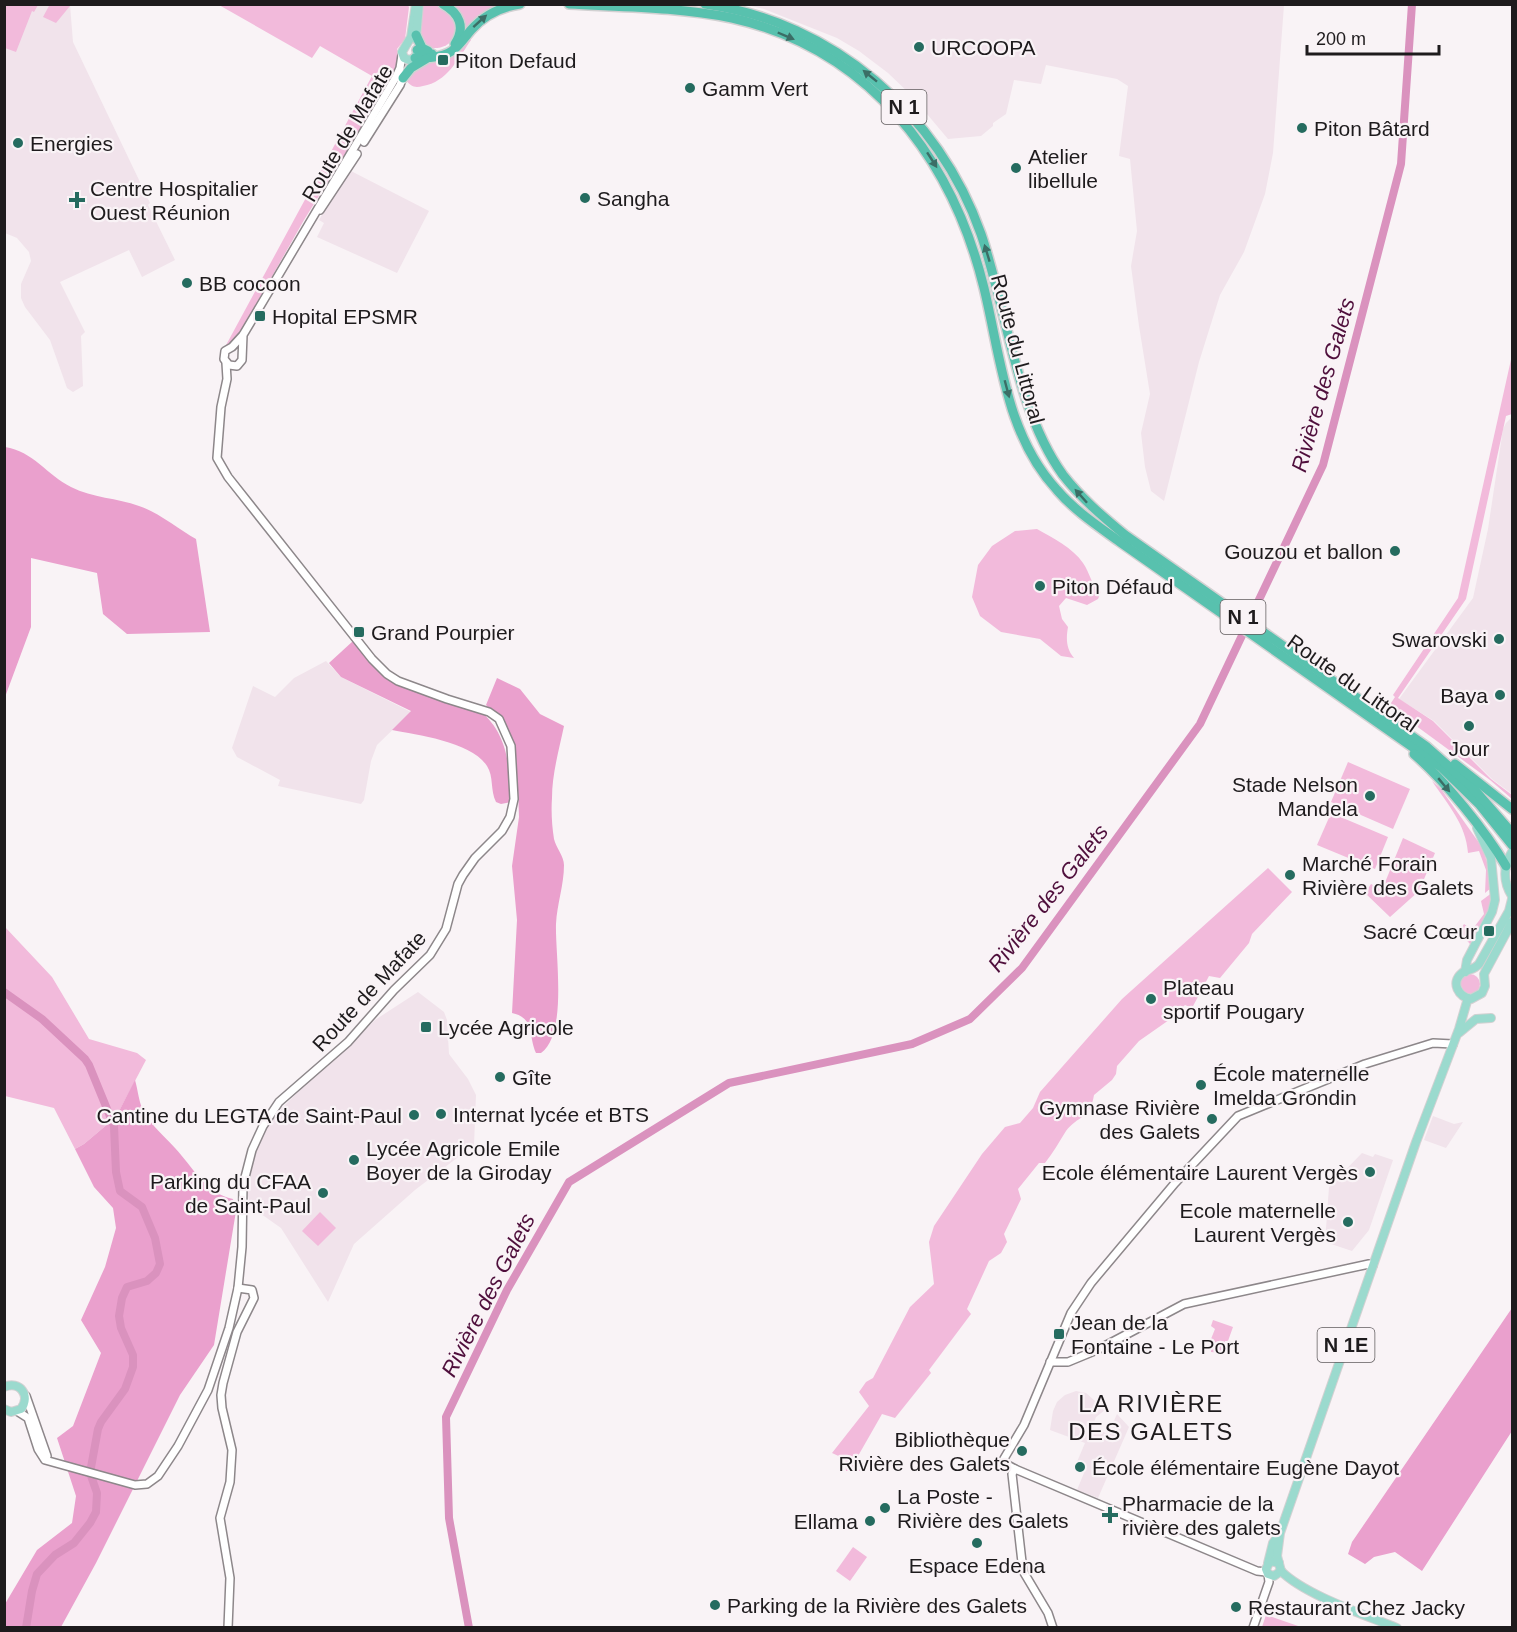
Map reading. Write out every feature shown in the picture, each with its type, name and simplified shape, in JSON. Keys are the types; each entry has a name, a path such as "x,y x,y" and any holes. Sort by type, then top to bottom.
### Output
{"highway":[{"path":"403,78 417,63 456,43 461,30 457,15 443,4"},
{"path":"415,54 434,55 452,51 479,21 489,14 498,9 520,4"},
{"name":"Route du Littoral","path":"569,4 691,11 756,25 782,34 828,58 883,99 928,154 949,189 966,227 983,286 1005,386 1015,419 1029,450 1056,489 1078,510 1123,538 1358,703 1396,724 1460,776 1490,806 1512,833"},
{"name":"Route du Littoral","path":"705,4 753,15 818,41 861,69 898,101 925,131 963,191 982,235 1024,391 1043,440 1062,473 1123,538"},
{"path":"416,35 422,48 434,55"},
{"name":"Route du Littoral","path":"1358,703 1371,717 1448,773 1487,812 1512,845"},
{"path":"1371,717 1425,764 1509,860"},
{"path":"1396,724 1449,760 1511,808"}],"main road":[{"path":"415,54 418,7"},
{"path":"415,54 406,60 403,51 411,36 418,7"},
{"path":"403,51 410,45 415,54"},
{"name":"Route de Mafate","path":"232,347 243,335 310,224 323,198 361,139 396,77 403,51"},
{"name":"Route de Mafate","path":"310,224 329,199 403,78 415,54"},
{"name":"Route de Mafate","path":"242,352 243,335"},
{"path":"232,347 242,352 242,360 237,366 226,363 224,353 232,347"},
{"name":"Route de Mafate","path":"56,1463 142,1485 158,1476 208,1390 229,1328 238,1288 242,1247 243,1185 249,1159 263,1126 279,1102 348,1042 437,946 446,929 458,884 475,858 502,831 510,817 514,799 511,746 505,729 496,716 482,709 422,690 387,674 372,659 228,477 217,458 220,407 227,379 226,363"},
{"name":"Route de Mafate","path":"227,379 237,366"},
{"path":"1468,971 1467,960 1492,912 1495,900 1491,858 1473,820"},
{"path":"1468,971 1478,972 1485,986 1482,993 1474,998 1465,997 1458,990 1457,982 1459,976 1479,964 1509,912 1512,898 1505,880 1509,860"},
{"path":"1483,978 1510,926"},
{"name":"N 1E","path":"1272,1570 1277,1556 1280,1533 1427,1110 1456,1036 1465,997"},
{"path":"1397,1628 1289,1584 1272,1570 1257,1571 1253,1567 1002,1462 1024,1425 1071,1313 1091,1283 1175,1183 1238,1116 1365,1064 1456,1036 1478,1018 1491,1018"},
{"path":"1050,1362 1068,1362 1096,1350 1184,1304 1310,1276 1373,1265"},
{"path":"228,1628 230,1578 220,1518 230,1482 232,1450 221,1395 237,1332 254,1298 252,1290 238,1288"},
{"path":"5,1386 16,1385 26,1396 44,1450 56,1463"},
{"path":"9,1413 24,1405 26,1396"},
{"path":"9,1413 27,1416 41,1456 56,1463"},
{"path":"1015,1469 1012,1474 1012,1484 1023,1571 1048,1613 1053,1628"},
{"path":"1253,1628 1272,1570"}],"shaded area":[{"path":"5,4 38,5 34,12 32,11 16,52 5,48"},
{"path":"50,4 70,6 56,23 43,17"},
{"path":"407,4 409,7 405,39 397,49 399,63 390,81 304,220 237,338 225,347 372,76 320,46 312,58 219,5"},
{"path":"504,4 462,39 450,5"},
{"name":"Centre Hospitalier Ouest Réunion","path":"4,5 70,5 73,42 175,260 142,277 129,250 60,282 85,332 81,336 83,386 73,392 67,388 50,340 25,307 21,298 21,284 31,261 29,252 17,238 5,233"},
{"path":"423,5 443,7 457,21 456,37 446,45 439,48 425,47 420,39"},
{"path":"747,5 1284,5 1273,153 1265,194 1244,252 1220,295 1199,362 1164,501 1151,491 1145,467 1141,433 1150,394 1131,266 1137,231 1130,159 1119,156 1128,86 1117,79 1046,65 1041,84 1014,80 1006,114 993,123 993,126 981,136 948,139 911,95 888,73 859,51 837,38 764,9"},
{"path":"468,38 471,40 456,62 439,80 418,87 411,86 406,80 419,67 428,63 446,61 446,58"},
{"path":"349,170 429,211 397,273 317,237 324,223 319,220"},
{"path":"1512,355 1512,414 1506,416 1466,599 1398,698 1433,721 1491,779 1512,795 1512,799 1490,780 1389,706 1395,697 1393,695 1458,598"},
{"path":"1512,417 1512,794 1492,779 1434,721 1399,699 1473,598 1488,529 1503,429"},
{"path":"5,447 24,453 71,487 146,508 196,539 210,632 127,634 103,614 97,573 31,558 31,627 5,697"},
{"name":"Piton Défaud","path":"1037,529 1074,553 1101,592 1098,599 1087,605 1066,598 1059,606 1062,619 1068,627 1069,651 1074,658 1061,656 1040,639 1001,632 980,616 972,597 978,565 992,546 1015,531"},
{"path":"353,641 387,677 479,710 489,719 502,740 506,752 512,802 501,804 496,802 487,766 469,751 430,737 392,730 411,711 341,677 329,663"},
{"path":"326,661 341,677 411,712 377,745 371,761 364,800 361,804 278,786 280,780 237,757 232,748 253,686 275,697 294,678"},
{"path":"497,678 520,689 540,714 564,726 552,789 554,839 564,865 556,924 557,1012 555,1029 549,1043 541,1053 536,1053 528,1023 519,1015 512,1013 517,920 512,866 519,817 518,789 512,756 497,717 486,705"},
{"name":"Stade Nelson Mandela","path":"1348,762 1410,789 1393,829 1331,802"},
{"path":"1432,781 1441,789 1482,847 1492,887 1485,893 1486,870 1479,851 1468,853 1460,824"},
{"path":"1331,813 1388,837 1375,869 1317,845"},
{"path":"1403,838 1435,853 1419,891 1390,917 1365,893 1371,884 1382,890"},
{"path":"1268,868 1292,892 1252,934 1249,943 1220,978 1209,976 1192,1008 1185,1005 1169,1020 1139,1041 1117,1066 1112,1080 1094,1095 1087,1113 1070,1126 1045,1163 1039,1163 1018,1189 1021,1199 1004,1234 1007,1242 1001,1253 989,1261 967,1309 971,1314 929,1370 931,1373 895,1418 882,1414 854,1463 861,1471 846,1471 845,1459 832,1453 869,1406 859,1392 866,1382 873,1378 910,1307 934,1284 929,1242 934,1226 982,1154 1005,1127 1020,1123 1033,1108 1040,1092 1122,999"},
{"path":"1493,892 1493,901 1476,939 1470,944 1459,932 1464,924 1472,930 1484,914 1481,901"},
{"path":"5,927 52,977 89,1039 137,1053 146,1060 116,1117 75,1149 54,1108 5,1096"},
{"path":"1466,974 1474,974 1480,980 1480,988 1474,994 1466,994 1460,988 1460,980"},
{"name":"Lycée Agricole Emile Boyer de la Giroday","path":"418,992 444,1012 447,1020 449,1054 468,1079 476,1095 474,1145 415,1190 354,1244 328,1302 281,1228 251,1207 247,1192 257,1146 274,1116 312,1078 341,1054 375,1020"},
{"path":"135,1080 141,1105 151,1122 207,1185 223,1196 233,1199 236,1211 214,1345 180,1395 96,1563 61,1627 5,1628 5,1604 37,1550 72,1523 76,1496 57,1438 73,1426 101,1353 81,1320 105,1267 116,1228 113,1208 94,1187 75,1149 116,1117"},
{"path":"1433,1116 1454,1124 1463,1122 1446,1148 1424,1140"},
{"path":"1362,1153 1373,1157 1375,1154 1393,1160 1369,1230 1352,1251 1325,1242 1329,1187"},
{"path":"320,1212 336,1228 318,1246 302,1231"},
{"path":"1512,1308 1512,1431 1422,1571 1395,1552 1374,1557 1365,1564 1348,1554 1352,1542"},
{"path":"1213,1320 1233,1327 1228,1341 1225,1341 1223,1353 1211,1352 1211,1339 1215,1329 1211,1326"},
{"path":"1076,1391 1086,1393 1105,1410 1096,1417 1092,1427 1108,1434 1117,1414 1129,1427 1098,1498 1077,1490 1084,1473 1074,1469 1085,1443 1050,1430 1057,1402 1065,1395"},
{"path":"853,1547 867,1557 850,1581 836,1571"},
{"path":"1266,1615 1301,1627 1262,1627"}],"waterway":[{"name":"Rivière des Galets","path":"469,1628 449,1518 446,1417 507,1290 569,1182 729,1083 912,1044 970,1019 1022,968 1200,724 1323,465 1401,164 1412,4"},
{"path":"4,992 42,1019 89,1065 114,1126 116,1172 120,1191 142,1207 155,1238 160,1264 156,1273 147,1281 127,1287 122,1298 119,1316 121,1328 133,1355 133,1367 125,1389 98,1429 90,1473 97,1493 96,1512 74,1543 55,1555 37,1574 26,1628"}],"place":[{"name":"URCOOPA","path":"919,47"},
{"name":"Piton Defaud","path":"443,60"},
{"name":"Gamm Vert","path":"690,88"},
{"name":"Piton Bâtard","path":"1302,128"},
{"name":"Energies","path":"18,143"},
{"name":"Atelier libellule","path":"1016,168"},
{"name":"Sangha","path":"585,198"},
{"name":"Centre Hospitalier Ouest Réunion","path":"77,200"},
{"name":"BB cocoon","path":"187,283"},
{"name":"Hopital EPSMR","path":"260,316"},
{"name":"Gouzou et ballon","path":"1395,551"},
{"name":"Piton Défaud","path":"1040,586"},
{"name":"Grand Pourpier","path":"359,632"},
{"name":"Swarovski","path":"1499,639"},
{"name":"Baya","path":"1500,695"},
{"name":"Jour","path":"1469,726"},
{"name":"Stade Nelson Mandela","path":"1370,796"},
{"name":"Marché Forain Rivière des Galets","path":"1290,875"},
{"name":"Sacré Cœur","path":"1489,931"},
{"name":"Plateau sportif Pougary","path":"1151,999"},
{"name":"Lycée Agricole","path":"426,1027"},
{"name":"Gîte","path":"500,1077"},
{"name":"École maternelle Imelda Grondin","path":"1201,1085"},
{"name":"Internat lycée et BTS","path":"441,1114"},
{"name":"Cantine du LEGTA de Saint-Paul","path":"414,1115"},
{"name":"Gymnase Rivière des Galets","path":"1212,1119"},
{"name":"Lycée Agricole Emile Boyer de la Giroday","path":"354,1160"},
{"name":"Ecole élémentaire Laurent Vergès","path":"1370,1172"},
{"name":"Parking du CFAA de Saint-Paul","path":"323,1193"},
{"name":"Ecole maternelle Laurent Vergès","path":"1348,1222"},
{"name":"Jean de la Fontaine - Le Port","path":"1059,1334"},
{"name":"Bibliothèque Rivière des Galets","path":"1022,1451"},
{"name":"École élémentaire Eugène Dayot","path":"1080,1467"},
{"name":"La Poste - Rivière des Galets","path":"885,1508"},
{"name":"Pharmacie de la rivière des galets","path":"1110,1515"},
{"name":"Ellama","path":"870,1521"},
{"name":"Espace Edena","path":"977,1543"},
{"name":"Parking de la Rivière des Galets","path":"715,1605"},
{"name":"Restaurant Chez Jacky","path":"1236,1607"}],"district":[{"name":"LA RIVIÈRE DES GALETS","path":"1151,1417"}]}
